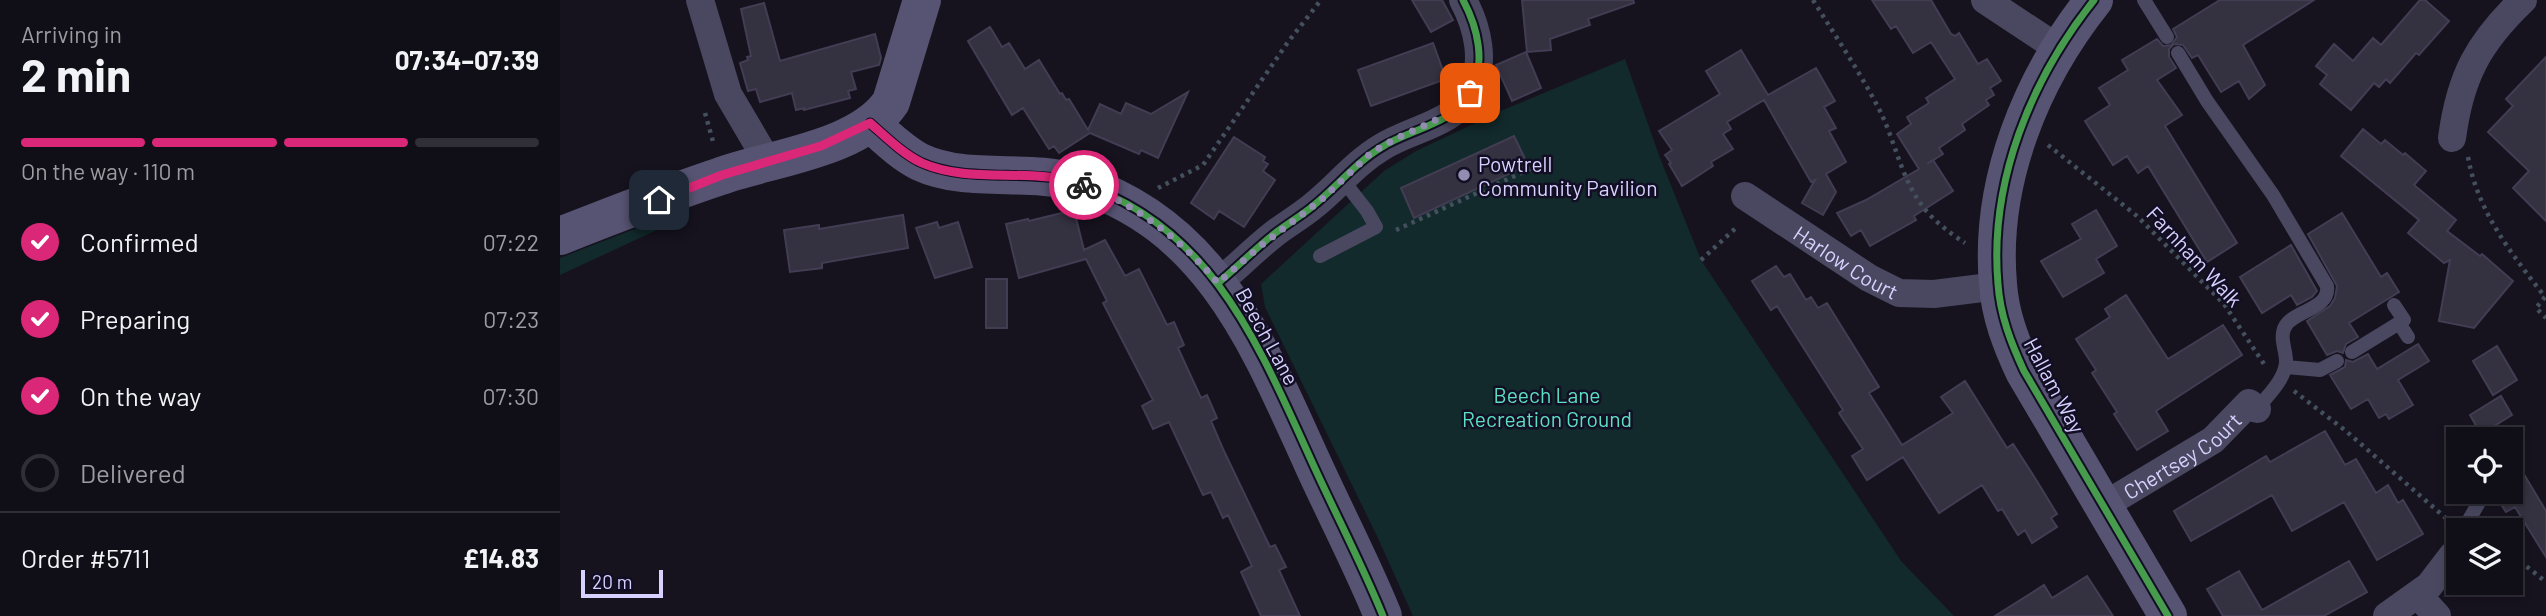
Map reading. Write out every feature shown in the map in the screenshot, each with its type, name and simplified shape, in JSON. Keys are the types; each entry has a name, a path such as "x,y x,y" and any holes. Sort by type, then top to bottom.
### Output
{"street":[{"path":"700,0 728,94 768,162"},
{"path":"560,236 722,175 821,146 870,123 884,112 891,102 922,0"},
{"path":"1218,283 1382,147 1459,108 1470,93 1479,66 1479,52 1472,21 1463,0"},
{"path":"1985,0 2059,49"},
{"name":"Hallam Way","path":"2094,0 2059,49 2023,125 2004,186 1997,274 2011,342 2024,371 2168,616"},
{"path":"2452,138 2444,108 2506,16 2522,0"},
{"name":"Beech Lane","path":"870,123 910,156 929,166 960,172 1068,180 1094,189 1136,211 1179,242 1218,283 1244,320 1264,357 1383,616"},
{"name":"Harlow Court","path":"1745,196 1869,278 1899,293 1934,294 1997,274"},
{"name":"Chertsey Court","path":"2103,506 2213,440 2249,403 2257,409"},
{"path":"2387,616 2429,586 2446,556"},
{"path":"2418,595 2437,616"}],"lane":[{"path":"2144,0 2167,37"},
{"path":"2178,53 2207,101 2273,195 2327,286 2328,292 2324,299 2284,328 2283,373 2257,409"},
{"path":"1320,257 1376,227 1342,179"},
{"path":"2352,352 2404,320 2394,305"},
{"path":"2399,323 2407,337"},
{"path":"2283,373 2320,370 2337,361"}],"path":[{"path":"1136,211 1147,193 1203,164 1288,42 1321,0"},
{"path":"1813,0 1872,95 1919,203 1997,274"},
{"path":"2452,138 2451,153 2468,154 2477,190 2487,214 2504,243 2545,297 2536,307 2546,318"},
{"path":"1376,227 1396,230 1532,168"},
{"path":"1702,260 1739,226 1730,220 1745,196"},
{"path":"2523,565 2546,582"}],"green space":[{"name":"Beech Lane Recreation Ground","path":"1625,59 1660,158 1701,260 1901,561 1954,616 1413,616 1265,307 1261,284 1384,171 1416,151 1503,110"},
{"path":"668,216 672,223 560,275 560,258"}],"building":[{"path":"1412,0 1442,0 1453,20 1431,32"},
{"path":"1522,0 1633,0 1634,3 1588,19 1590,25 1550,39 1551,50 1527,52"},
{"path":"1872,0 1931,0 1951,34 1955,36 1959,33 1978,64 1987,59 2001,81 1990,88 1994,95 1986,100 1989,105 1962,124 1965,130 1939,148 1943,154 1933,160 1953,191 1914,216 1916,220 1870,246 1861,230 1851,236 1837,213 1866,200 1919,169 1897,134 1911,124 1907,117 1929,103 1926,98 1955,79 1931,42 1913,53 1896,26 1891,29"},
{"path":"2220,0 2314,0 2243,45 2265,85 2249,99 2239,81 2221,92 2198,55 2192,58 2183,45 2174,44 2169,49 2169,57 2176,68 2157,80 2182,115 2165,126 2237,243 2207,262 2148,166 2138,173 2127,156 2113,165 2085,121 2110,105 2099,88 2128,70 2122,60 2157,39 2163,46 2171,45 2177,37 2173,29"},
{"path":"2420,0 2425,0 2449,21 2390,83 2386,79 2379,87 2374,83 2351,110 2320,84 2327,75 2316,66 2334,44 2353,61 2373,38 2381,45"},
{"path":"764,3 780,61 875,34 881,58 879,65 851,72 856,89 848,91 850,98 804,110 796,110 792,93 760,102 756,89 748,91 740,63 751,56 741,9"},
{"path":"990,27 1002,47 1009,43 1025,69 1039,60 1060,94 1062,93 1066,100 1069,99 1088,130 1100,104 1121,114 1126,103 1151,114 1188,92 1158,158 1141,150 1139,154 1090,133 1059,153 1054,146 1049,149 1023,108 1012,115 968,41"},
{"path":"1433,43 1446,79 1371,106 1358,70"},
{"path":"1741,50 1768,95 1816,68 1835,101 1824,107 1836,128 1829,131 1846,162 1826,174 1836,192 1823,215 1802,203 1815,180 1811,182 1764,100 1727,122 1731,129 1723,134 1733,149 1711,162 1713,166 1682,186 1669,164 1671,163 1665,155 1672,150 1659,131 1720,94 1706,71"},
{"path":"1526,52 1541,88 1512,101 1496,65"},
{"path":"2546,57 2546,221 2513,188 2529,171 2488,132 2513,106 2506,99"},
{"path":"2363,129 2381,144 2385,140 2403,155 2405,153 2426,171 2414,185 2456,220 2447,231 2480,256 2482,254 2513,281 2474,328 2439,321 2450,260 2444,263 2408,233 2419,220 2341,156"},
{"name":"Powtrell Community Pavilion","path":"1514,136 1528,165 1414,218 1401,188"},
{"path":"1234,137 1265,157 1263,161 1268,164 1263,171 1275,180 1244,227 1219,211 1214,219 1191,203"},
{"path":"1074,210 1084,250 1105,240 1125,276 1139,269 1167,325 1174,322 1184,345 1178,348 1201,398 1207,395 1217,418 1211,421 1270,547 1275,545 1286,567 1279,570 1300,616 1261,616 1241,572 1252,566 1228,515 1223,518 1211,492 1203,495 1169,422 1153,429 1142,406 1153,400 1103,303 1107,301 1086,259 1019,278 1006,224"},
{"path":"2096,210 2117,246 2096,259 2104,273 2063,297 2041,261 2081,239 2072,224"},
{"path":"2342,213 2381,277 2387,273 2399,292 2349,323 2358,337 2346,344 2343,353 2337,351 2327,355 2307,321 2330,306 2337,286 2308,234"},
{"path":"903,215 908,248 822,263 822,268 790,272 784,230 819,225 819,229"},
{"path":"937,222 939,228 958,222 972,267 935,278 916,228"},
{"path":"2291,245 2317,291 2297,305 2291,295 2262,313 2240,277"},
{"path":"1776,266 1784,277 1790,274 1806,300 1811,297 1818,308 1827,303 1879,387 1869,393 1902,445 1953,413 1941,397 1965,381 2007,448 2013,444 2035,478 2057,514 2051,518 2057,527 2032,543 2025,530 2018,535 2002,509 1998,511 1982,485 1939,513 1903,457 1867,480 1852,456 1863,449 1839,413 1843,410 1777,306 1771,310 1752,281"},
{"path":"986,279 1007,279 1007,328 986,328"},
{"path":"2126,295 2168,359 2223,325 2242,355 2156,411 2168,431 2137,450 2114,414 2117,412 2092,373 2096,370 2076,339 2110,317 2105,309"},
{"path":"2418,344 2429,361 2398,380 2413,405 2389,419 2386,414 2379,418 2368,399 2351,409 2330,375 2345,367 2346,360 2353,362 2368,354 2377,369"},
{"path":"2497,346 2517,380 2493,395 2473,361"},
{"path":"2501,396 2512,415 2492,427 2477,427 2470,415"},
{"path":"2325,431 2345,465 2356,459 2376,493 2388,485 2398,503 2403,500 2423,534 2377,560 2344,502 2292,531 2272,495 2191,541 2174,511 2266,456 2270,462"},
{"path":"2525,476 2546,511 2546,557 2515,507 2506,512 2501,504 2523,504"},
{"path":"2349,561 2367,592 2324,616 2223,616 2207,589 2239,571 2262,610"},
{"path":"2087,576 2113,616 1995,616 2044,585 2052,598"}],"cycle path":[{"path":"1218,283 1279,230 1322,199 1372,153 1443,119 1464,103 1476,81 1479,58 1473,22 1463,0"},
{"path":"2094,0 2051,63 2019,133 2000,208 1997,246 1999,295 2007,329 2024,371 2168,616"},
{"path":"870,123 907,154 938,169 1059,179 1078,183 1124,202 1164,228 1197,259 1225,295 1272,375 1383,616"}],"way so far":[{"path":"1084,185 1149,218 1198,259 1218,283 1277,232 1321,200 1360,162 1393,140 1459,108 1470,93"}],"place":[{"name":"Powtrell Community Pavilion","path":"1464,175"}],"route":[{"path":"659,200 722,175 821,146 870,123 910,156 929,166 960,172 1057,178 1084,185"}]}
